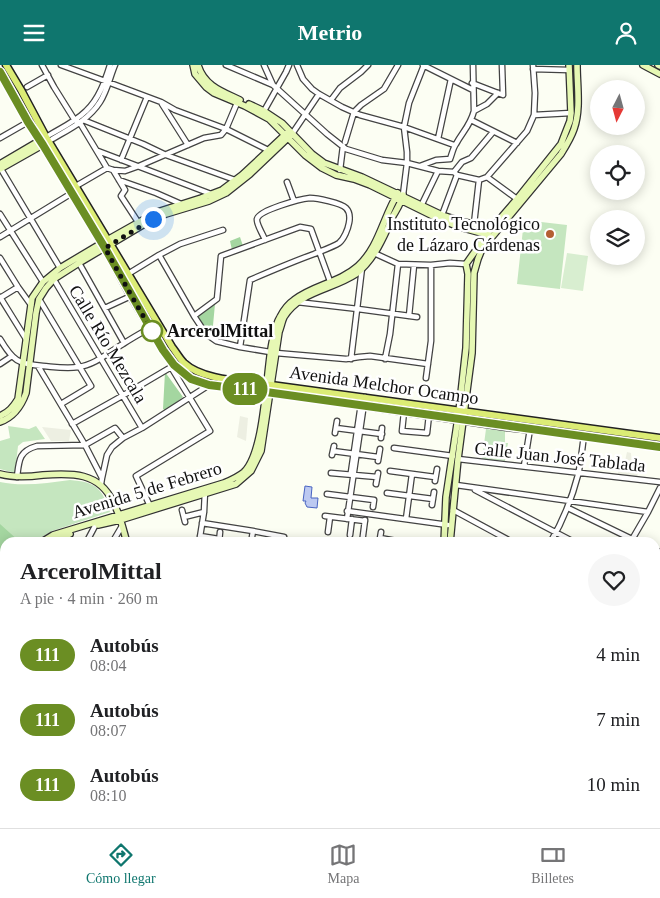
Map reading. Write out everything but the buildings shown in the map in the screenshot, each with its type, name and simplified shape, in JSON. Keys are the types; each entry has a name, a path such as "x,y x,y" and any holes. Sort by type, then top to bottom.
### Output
{"main road":[{"name":"Avenida Melchor Ocampo","path":"6,65 21,90 72,193 128,274 172,347 183,362 196,371 213,377 268,389 362,406 660,447"},
{"name":"Avenida Melchor Ocampo","path":"0,72 28,122 45,141 76,186 131,295 172,366 191,379 209,385 363,397 660,438"},
{"path":"564,433 565,425"}],"street":[{"path":"42,65 74,119 235,180"},
{"path":"61,65 70,66 161,102 175,110 226,129 268,150"},
{"path":"60,268 0,166 82,122 99,103 107,81 110,65"},
{"path":"45,141 88,110 94,103 115,65"},
{"path":"193,65 195,74 206,87 214,93 237,103 264,111 282,123 312,161 336,175 370,185 422,204 442,215 474,224 492,232"},
{"path":"198,65 203,76 216,89 249,106 289,134"},
{"path":"226,65 276,87"},
{"path":"264,65 276,87 327,134 344,144 346,149 382,160 407,163 438,171 453,167 471,158 493,131"},
{"path":"264,111 288,65"},
{"path":"297,65 303,79 319,94 331,101 360,115 404,127 454,145"},
{"path":"301,72 304,65"},
{"path":"331,101 340,88 368,65"},
{"path":"340,170 344,144 354,112 384,89 398,65"},
{"path":"423,65 473,91"},
{"name":"Avenida 5 de Febrero","path":"50,537 120,521 205,491 232,480 244,472 250,465 255,455 259,438 278,320 292,301 303,294 343,282 362,268 374,253 404,186 407,152 404,127 409,103 423,65"},
{"path":"442,215 453,167 454,145 468,127 474,111 472,65"},
{"path":"501,94 502,65"},
{"path":"471,285 478,259 492,232 561,154 568,142 578,101 577,65"},
{"path":"642,65 660,74"},
{"path":"418,166 436,161 479,180 486,177 527,131 534,115 533,67 569,68 571,127 561,144 466,264"},
{"path":"27,87 48,75"},
{"path":"438,139 451,79"},
{"path":"0,87 7,83"},
{"path":"472,83 501,94"},
{"path":"106,243 153,219 226,193 250,174 296,127 319,94"},
{"path":"474,111 501,94"},
{"path":"121,160 147,97"},
{"path":"161,102 188,145"},
{"path":"82,122 107,168 125,171 204,138 221,135 226,129 237,103"},
{"path":"534,115 571,113"},
{"path":"471,120 517,143"},
{"path":"0,138 28,122"},
{"path":"0,422 14,414 24,400 26,393 26,339 32,298 43,282 157,212 222,190 289,134"},
{"path":"204,138 212,142"},
{"path":"301,148 324,163 362,177 400,196 437,218 459,227 492,232"},
{"path":"97,151 211,194"},
{"path":"76,186 107,168"},
{"path":"113,170 125,189 121,196 138,222"},
{"path":"422,204 438,171"},
{"path":"486,177 517,199"},
{"path":"119,180 181,204"},
{"path":"474,224 479,180"},
{"path":"287,182 294,201"},
{"path":"0,237 72,193"},
{"name":"Avenida 5 de Febrero","path":"273,352 283,321 289,311 307,296 332,285 352,271 371,252 400,196"},
{"path":"240,347 250,280 339,243 349,224 350,217 346,208 340,205 312,198 294,201 258,216 257,221 265,240"},
{"path":"0,215 43,282"},
{"path":"194,316 217,299 221,256 300,227 311,229 332,285"},
{"path":"128,274 180,245 224,230"},
{"path":"374,253 398,263 414,265 466,264"},
{"path":"159,255 194,316 206,334 214,339 240,347 273,352 351,359 370,356 428,364"},
{"path":"0,258 31,305"},
{"path":"0,416 13,407 18,399 39,299 52,277 60,268 79,260"},
{"path":"79,260 124,343"},
{"path":"386,359 398,263"},
{"path":"449,537 446,497 455,458 461,411 472,353 471,285 466,264"},
{"path":"408,315 414,265"},
{"path":"426,378 431,341 432,265"},
{"path":"351,359 362,268"},
{"name":"Calle Río Mezcala","path":"52,277 142,428"},
{"path":"18,287 0,298 26,339"},
{"path":"105,308 131,295"},
{"path":"39,299 91,386 61,404"},
{"path":"298,302 417,317"},
{"path":"0,341 15,359 26,364 68,369 88,365 150,328"},
{"path":"0,364 12,356"},
{"path":"38,366 85,445 101,481 114,502 125,537"},
{"path":"72,423 172,366 189,399 210,431 136,476 150,505"},
{"path":"101,481 107,455 112,447 123,438 209,385"},
{"path":"350,535 347,511 363,397"},
{"path":"404,412 402,431 427,433 429,415"},
{"path":"336,421 335,431 358,431 381,436 382,428"},
{"path":"17,477 19,461 25,451 37,445 85,445 115,428 123,438"},
{"path":"524,466 530,429"},
{"path":"554,537 568,508 578,474 584,436"},
{"path":"333,451 378,458 380,449"},
{"name":"Calle Juan José Tablada","path":"394,449 578,474 660,482"},
{"path":"448,525 453,511 456,485 455,458"},
{"path":"391,465 390,473 412,474 435,479 436,469"},
{"path":"332,466 331,474 378,475 376,484"},
{"path":"0,474 17,477 60,474 76,475 101,481"},
{"path":"406,519 412,474"},
{"path":"456,485 648,512"},
{"path":"471,487 564,537"},
{"path":"633,537 660,488"},
{"path":"204,537 200,536 205,491"},
{"name":"Avenida 5 de Febrero","path":"61,537 95,526 120,521 150,505 205,491"},
{"path":"387,493 432,502 434,492"},
{"path":"327,493 374,500 373,507"},
{"path":"568,508 623,537"},
{"path":"182,510 185,520 204,512"},
{"path":"347,511 448,525"},
{"path":"453,511 503,537"},
{"path":"363,537 366,514"},
{"path":"328,532 328,517 365,521"},
{"path":"114,537 120,521"},
{"path":"202,523 284,537"},
{"path":"89,537 95,526"},
{"path":"252,537 253,531"},
{"path":"219,537 220,532"},
{"path":"380,537 381,532"}],"green space":[{"path":"524,220 567,225 560,289 517,284"},
{"path":"240,237 243,246 232,250 230,241"},
{"path":"567,253 588,256 583,291 561,288"},
{"path":"215,304 212,336 198,316"},
{"path":"165,372 183,397 166,411 163,409"},
{"path":"235,396 259,398 259,403 246,403 246,407 234,406"},
{"path":"8,426 29,429 36,426 45,439 23,442 18,446 15,473 0,469 0,441 10,438"},
{"path":"486,429 505,431 505,443 508,443 505,461 482,459"},
{"path":"70,480 86,482 101,492 110,512 52,531 42,537 0,537 0,482 44,483"},
{"path":"0,524 14,537 0,537"}],"shaded area":[{"path":"240,416 248,418 246,441 237,437"},
{"path":"42,427 71,430 69,441 51,441"},
{"path":"627,452 631,453 632,466 639,466 637,478 618,474 619,466 624,466"}],"water":[{"path":"305,486 312,487 311,498 318,498 317,508 307,507 306,501 303,501"}],"bus line":[{"name":"111","path":"0,72 28,122 105,248 163,350 174,365 191,379 209,385 660,447"}],"place":[{"name":"Instituto Tecnológico de Lázaro Cárdenas","path":"550,234"},
{"name":"ArcerolMittal","path":"152,331"}],"route":[{"path":"152,331 105,248 153,219"}]}
